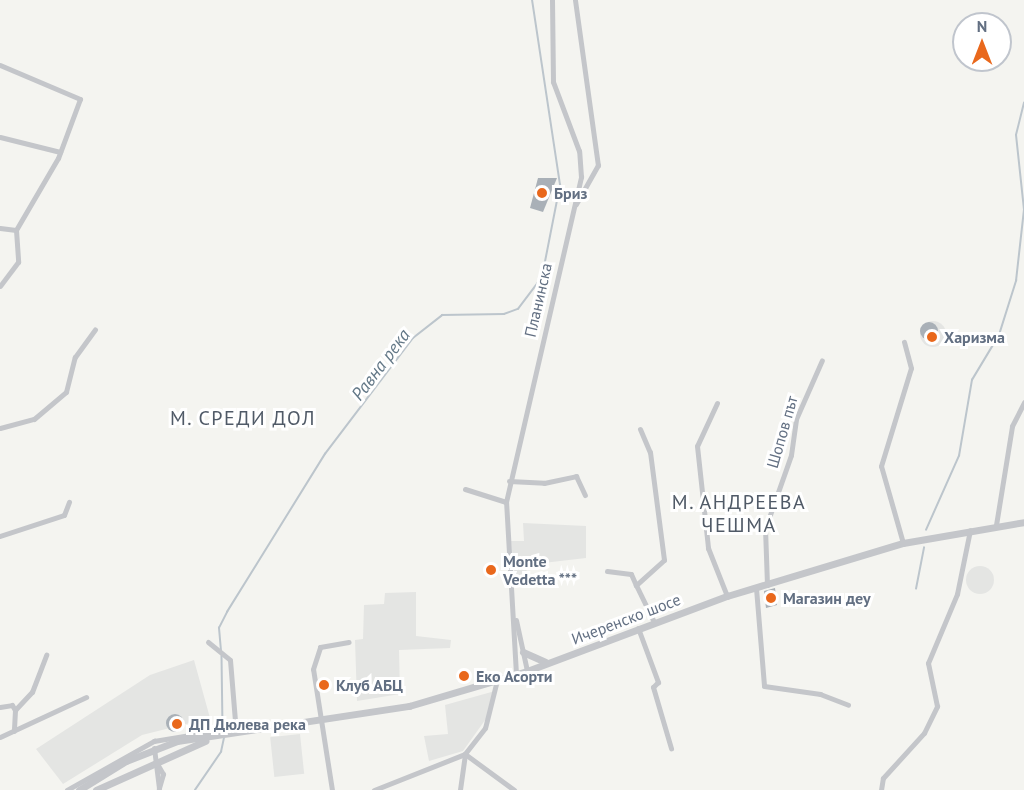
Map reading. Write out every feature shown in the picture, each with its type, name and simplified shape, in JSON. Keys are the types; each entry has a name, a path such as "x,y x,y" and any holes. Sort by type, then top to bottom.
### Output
{"street":[{"name":"Планинска","path":"513,609 506,502 508,482 575,205 581,159 553,81 552,0"},
{"path":"575,0 598,165 575,205"},
{"path":"0,65 80,99 60,152 16,230 18,262 0,286"},
{"path":"0,137 60,152"},
{"path":"0,228 16,230"},
{"path":"0,428 34,419 66,392 75,357 95,329"},
{"path":"903,543 881,466 911,368 904,342"},
{"name":"Шопов път","path":"767,585 765,529 790,455 796,419 822,360"},
{"path":"996,525 1012,426 1024,402"},
{"path":"717,403 698,446 708,548 727,596"},
{"path":"636,585 664,560 650,452 640,429"},
{"path":"508,482 544,483 576,476 585,495"},
{"path":"465,489 506,502"},
{"path":"0,536 64,515 69,502"},
{"name":"Ичеренско шосе","path":"214,734 236,735 409,706 527,671 727,596 903,543 970,528 1024,522"},
{"path":"881,790 883,778 924,733 937,706 928,663 957,594 970,528"},
{"path":"607,571 631,574 654,622"},
{"path":"756,588 764,686 820,694 848,705"},
{"path":"513,609 527,671"},
{"path":"513,609 516,674"},
{"path":"638,628 658,682 653,687 671,748"},
{"path":"208,642 230,660 236,735"},
{"path":"332,790 313,680 316,657 327,643 349,642"},
{"path":"523,651 550,662"},
{"path":"15,710 32,692 46,655"},
{"path":"460,790 465,754 485,728 497,680"},
{"path":"0,737 86,697"},
{"path":"0,707 12,705 15,710 14,731"},
{"path":"79,790 153,748 214,734"},
{"path":"96,790 155,760 214,734"},
{"path":"67,790 154,741 214,734"},
{"path":"153,748 159,789"},
{"path":"374,790 465,754"},
{"path":"465,754 514,790"}],"shaded area":[{"path":"933,321 942,325 946,334 942,343 933,347 924,343 920,334 924,325"},
{"path":"523,523 586,526 586,558 526,565 527,575 515,577 511,541 524,541"},
{"path":"980,566 990,570 994,580 990,590 980,594 970,590 966,580 970,570"},
{"path":"416,592 416,636 451,640 450,648 399,650 400,694 357,701 355,640 363,639 364,605 384,604 385,593"},
{"path":"194,660 210,718 142,735 63,784 36,749 150,675"},
{"path":"495,691 488,716 463,751 429,761 424,736 448,734 445,705"},
{"path":"300,734 304,774 274,777 270,737"}],"building":[{"name":"Бриз","path":"538,178 557,178 543,212 530,208"},
{"path":"929,322 935,325 938,331 935,337 929,340 923,337 920,331 923,325"},
{"name":"Магазин деу","path":"775,588 777,605 766,608 764,591"},
{"name":"ДП Дюлева река","path":"175,714 181,717 184,723 181,729 175,732 169,729 166,723 169,717"}],"waterway":[{"name":"Равна река","path":"221,651 219,628 227,612 325,454 413,338 442,315 504,314 518,309 542,277 560,185 532,0"},
{"path":"926,530 959,456 972,380 999,335 1016,281 1024,210 1016,135 1024,103"},
{"path":"916,589 924,548"},
{"name":"Равна река","path":"222,656 223,727"},
{"name":"Равна река","path":"195,790 221,752 224,738"}],"place":[{"name":"Бриз","path":"542,193"},
{"name":"Харизма","path":"932,337"},
{"name":"Monte Vedetta ***","path":"491,570"},
{"name":"Магазин деу","path":"771,598"},
{"name":"Еко Асорти","path":"464,676"},
{"name":"Клуб АБЦ","path":"324,685"},
{"name":"ДП Дюлева река","path":"177,724"}],"district":[{"name":"М. СРЕДИ ДОЛ","path":"243,418"},
{"name":"М. АНДРЕЕВА ЧЕШМА","path":"739,514"}]}
